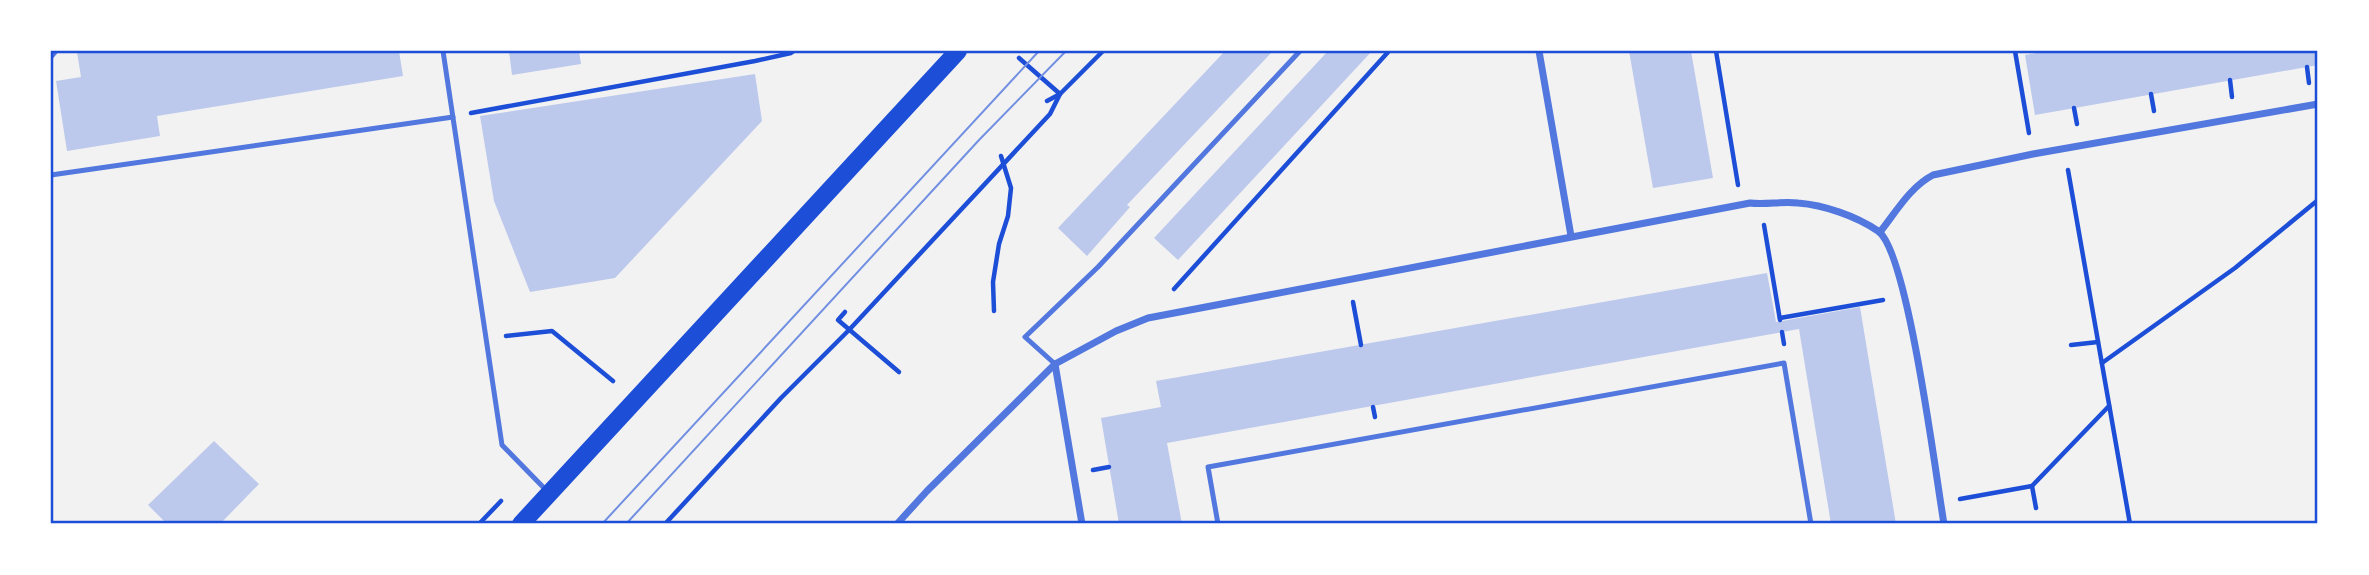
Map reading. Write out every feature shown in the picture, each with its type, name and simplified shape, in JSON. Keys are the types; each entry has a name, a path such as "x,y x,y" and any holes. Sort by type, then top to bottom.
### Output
{"main road":[{"path":"521,524 958,51"}],"street":[{"path":"1539,51 1571,236"},
{"path":"1880,232 1915,188 1933,175 2318,104"},
{"path":"897,524 1055,364 1116,331 1148,318 1741,204 1799,203 1837,211 1880,232 1896,261 1905,296 1944,524"},
{"path":"1055,364 1082,524"}],"lane":[{"path":"51,57 56,51"},
{"path":"443,51 502,445 549,493"},
{"path":"1055,364 1025,337 1098,267 1300,51"},
{"path":"51,175 453,117"},
{"path":"1218,524 1208,467 1784,363 1811,524"}],"path":[{"path":"453,117 755,61 794,51"},
{"path":"1047,101 1060,94 1103,51"},
{"path":"1148,318 1390,51"},
{"path":"1716,51 1736,176"},
{"path":"2015,51 2028,125"},
{"path":"1019,58 1060,94"},
{"path":"2230,80 2232,99"},
{"path":"665,524 1050,114 1060,94"},
{"path":"2151,94 2153,106"},
{"path":"2074,108 2076,120"},
{"path":"2064,149 2130,524"},
{"path":"994,311 993,282 999,244 1008,216 1011,188 1001,156"},
{"path":"2102,363 2235,268 2318,200"},
{"path":"1760,204 1780,320 1905,296"},
{"path":"1348,279 1361,345"},
{"path":"845,312 838,320 899,372"},
{"path":"486,338 552,331 613,381"},
{"path":"2071,345 2098,342"},
{"path":"1940,503 2032,486 2110,406"},
{"path":"1098,469 1109,467"},
{"path":"2032,486 2036,508"}],"building":[{"path":"399,51 403,76 157,116 160,136 67,151 56,81 81,77 77,52"},
{"path":"509,51 579,51 581,64 512,75"},
{"path":"1225,51 1273,51 1127,205 1130,207 1087,256 1058,228"},
{"path":"1328,51 1372,51 1178,260 1154,238"},
{"path":"1629,51 1691,51 1713,178 1653,188"},
{"path":"2048,51 2318,51 2318,65 2035,115 2025,55"},
{"path":"755,74 762,121 615,278 530,292 494,201 480,116"},
{"path":"1767,273 1776,322 1860,307 1896,524 1831,524 1799,329 1167,443 1182,524 1119,524 1101,418 1161,407 1156,381"},
{"path":"214,441 259,484 220,524 167,524 148,505"}],"tram line":[{"path":"602,524 1039,51"},
{"path":"626,524 979,140 1066,51"}]}
